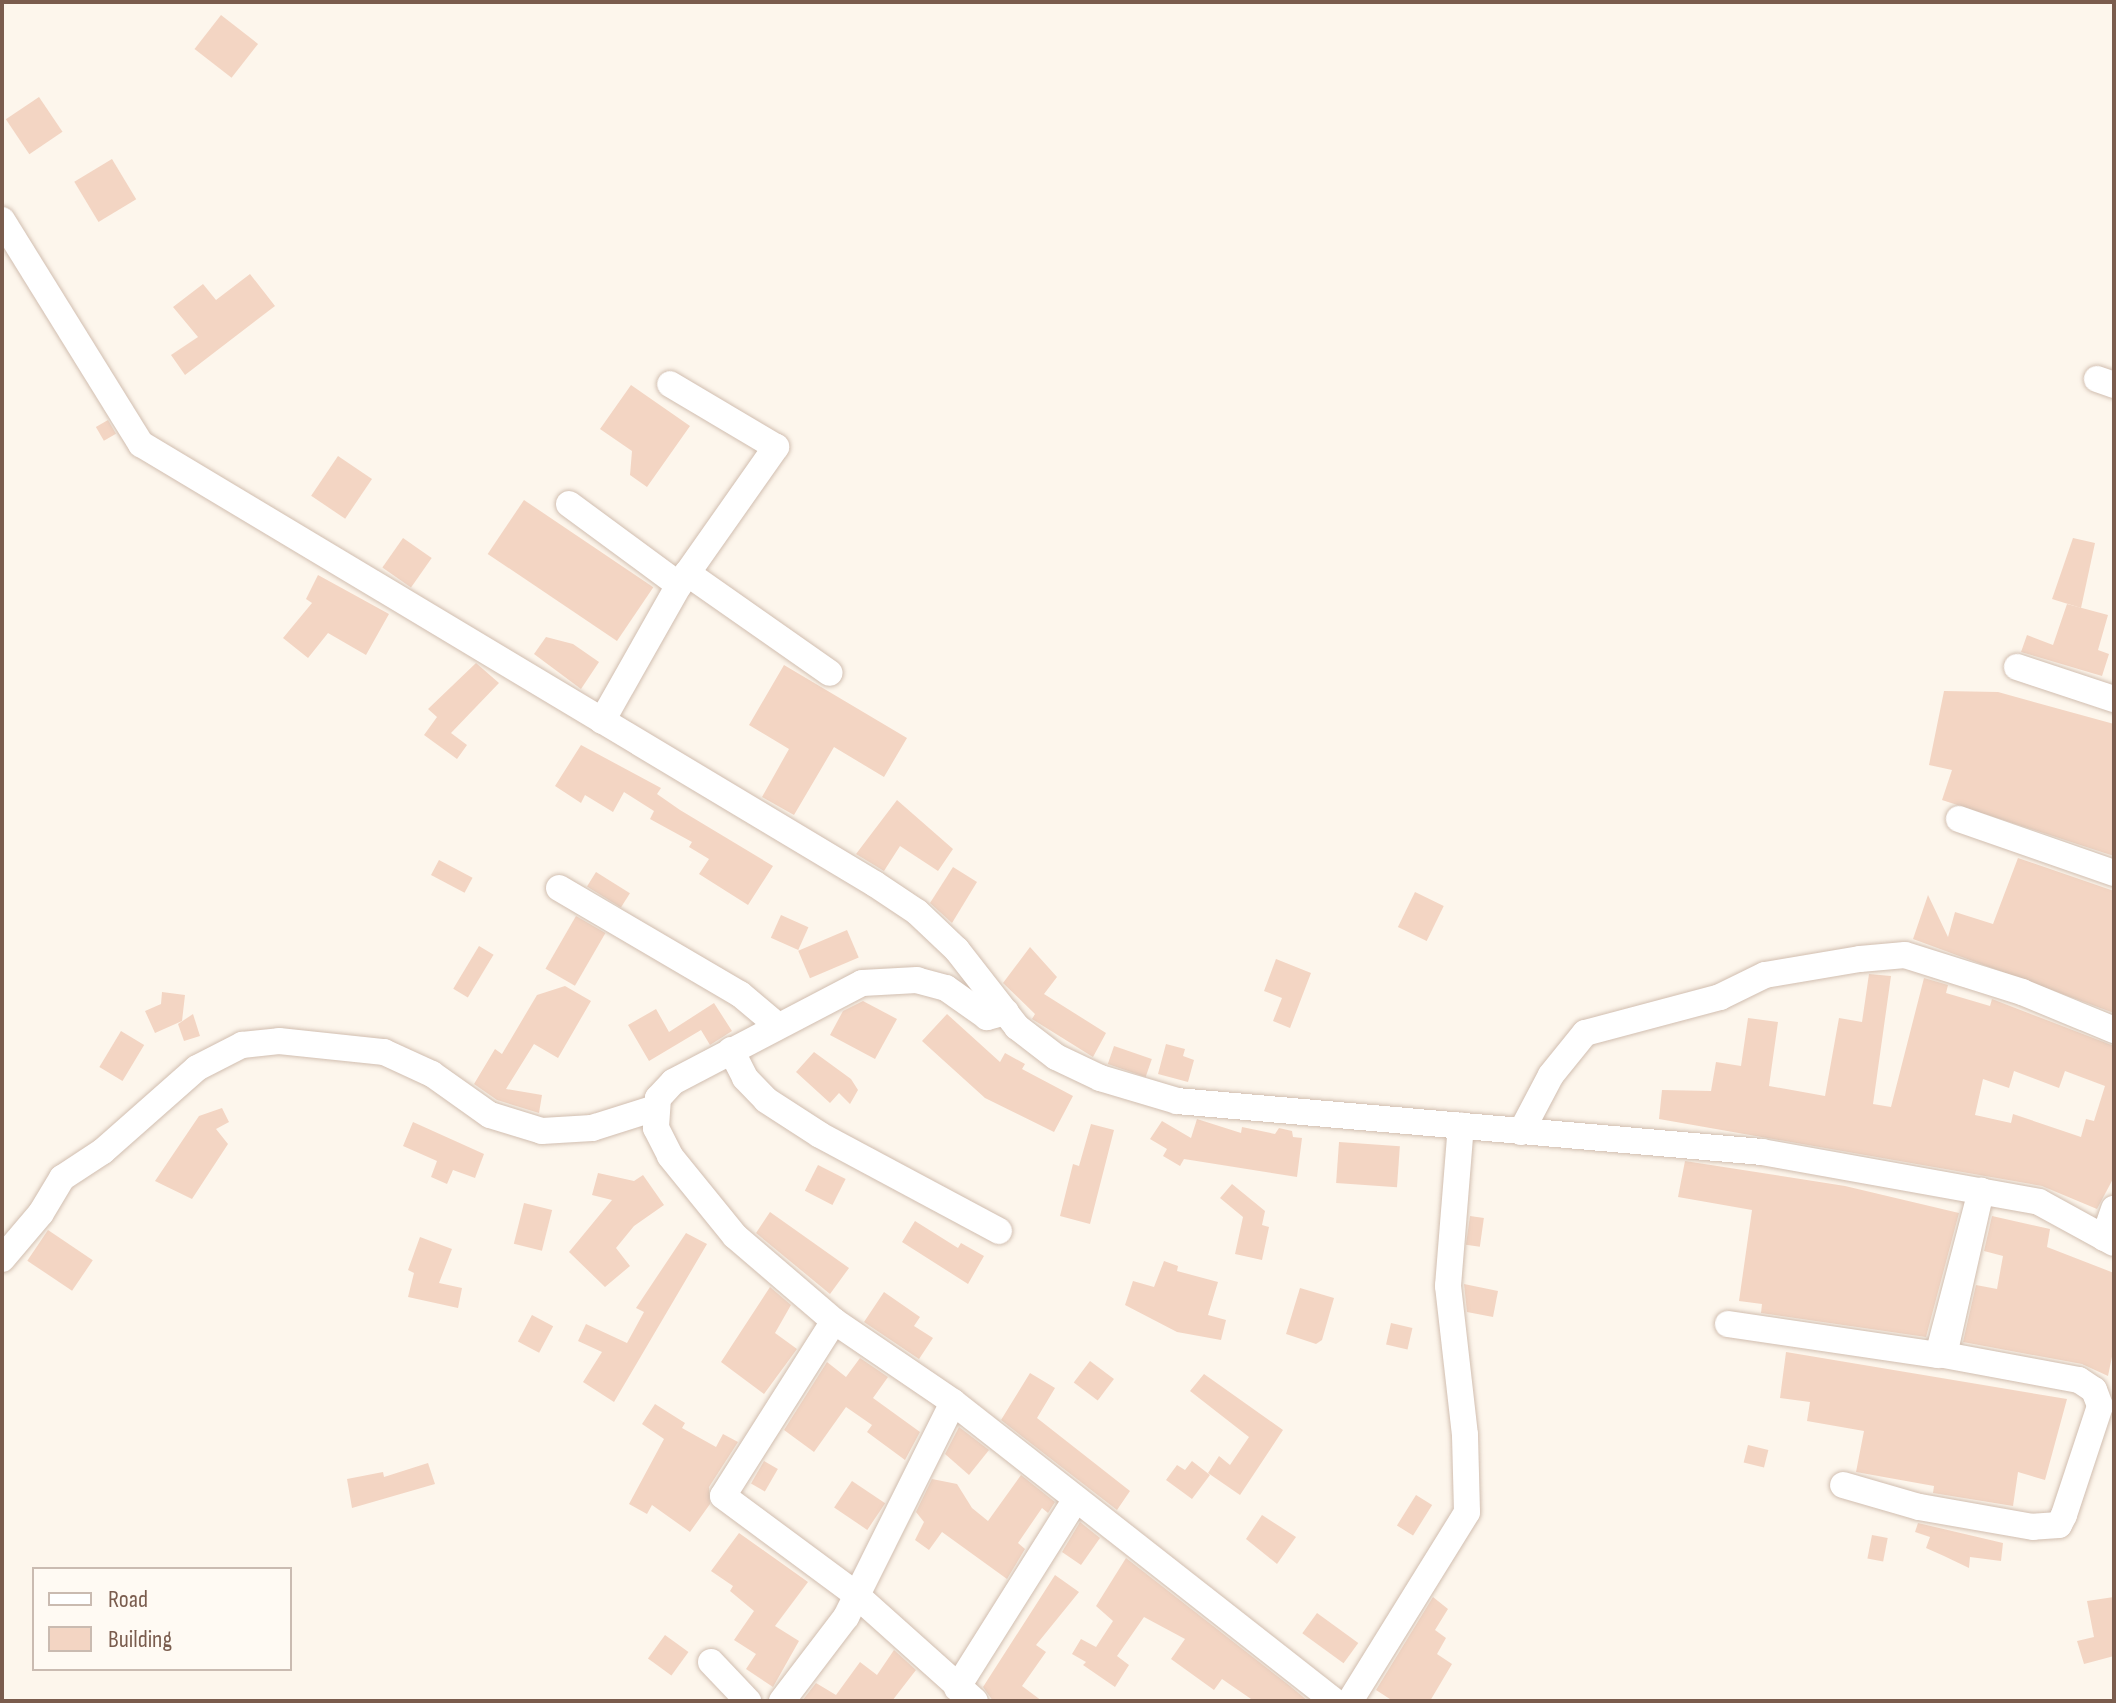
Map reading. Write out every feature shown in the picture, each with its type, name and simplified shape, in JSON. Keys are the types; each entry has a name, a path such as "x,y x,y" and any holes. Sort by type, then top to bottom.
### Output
{"street":[{"path":"2,220 141,444 917,912 957,950 1006,1012 1056,1057 1100,1078 1177,1101 1762,1152 2039,1202 2109,1241 2114,1209"},
{"path":"602,721 683,579 776,447 670,384"},
{"path":"569,504 830,673"},
{"path":"2017,667 2114,699"},
{"path":"1959,819 2114,873"},
{"path":"559,888 740,994 777,1025"},
{"path":"1521,1132 1551,1075 1585,1033 1720,997 1765,975 1846,961 1905,955 2022,992 2114,1030"},
{"path":"1006,1012 987,1017 946,988 917,980 882,979 842,990 673,1082 655,1108 656,1128 670,1156 735,1236 834,1321 953,1402 1334,1701"},
{"path":"2,1259 41,1213 62,1178 103,1151 197,1068 242,1045 279,1041 384,1052 432,1074 490,1115 542,1131 592,1128 655,1108"},
{"path":"731,1050 745,1078 766,1100 820,1135 999,1231"},
{"path":"1350,1701 1467,1512 1465,1435 1448,1286 1461,1126"},
{"path":"1728,1324 1938,1355 1981,1191"},
{"path":"1843,1485 1919,1507 2033,1527 2059,1525 2064,1515 2100,1406 2094,1390 2079,1380 1944,1355 1981,1191"},
{"path":"834,1321 723,1496 854,1593 966,1695 1076,1499"},
{"path":"782,1701 846,1617 854,1593 953,1402"},
{"path":"711,1662 748,1701"}],"building":[{"path":"221,15 258,44 232,78 195,49"},
{"path":"39,97 62,132 29,154 6,119"},
{"path":"112,159 136,199 98,222 74,182"},
{"path":"250,274 275,306 185,375 171,355 198,337 173,307 203,284 216,300"},
{"path":"631,385 690,426 647,487 630,475 632,451 600,429"},
{"path":"108,420 116,434 104,441 96,427"},
{"path":"338,456 372,479 345,519 311,496"},
{"path":"524,500 653,587 617,641 488,554"},
{"path":"403,538 432,558 411,588 382,567"},
{"path":"2073,538 2095,543 2081,608 2052,599"},
{"path":"318,575 389,614 366,655 328,633 308,658 283,638 312,603 306,599"},
{"path":"2067,604 2108,615 2098,650 2109,654 2102,676 2021,652 2027,635 2053,645"},
{"path":"546,637 573,644 599,662 581,689 534,654"},
{"path":"476,663 499,683 451,733 467,745 457,759 424,735 437,717 428,709"},
{"path":"784,665 907,738 884,777 834,747 794,815 762,797 789,749 749,725"},
{"path":"1944,691 1998,692 2114,724 2114,856 1942,800 1952,770 1929,765"},
{"path":"581,745 661,788 657,794 773,866 748,905 699,874 709,859 689,847 692,842 650,819 654,811 624,792 613,812 585,795 581,803 555,786"},
{"path":"897,800 953,849 938,871 900,846 884,871 856,854"},
{"path":"2018,858 2114,891 2114,1013 1913,939 1928,895 1948,937 1955,912 1993,924"},
{"path":"439,860 473,878 465,893 431,875"},
{"path":"953,867 977,882 952,923 930,903"},
{"path":"596,872 630,893 621,908 587,886"},
{"path":"1415,892 1444,906 1427,941 1398,927"},
{"path":"781,915 808,927 798,950 771,938"},
{"path":"576,916 605,933 575,986 546,969"},
{"path":"847,930 859,958 810,978 798,951"},
{"path":"479,946 494,955 468,998 453,989"},
{"path":"1030,947 1057,977 1044,994 1106,1033 1093,1057 1032,1019 1035,1014 1003,983"},
{"path":"1276,959 1311,973 1290,1028 1273,1021 1282,998 1264,991"},
{"path":"1869,974 1891,976 1873,1104 1891,1107 1924,978 1948,985 1946,993 1990,1006 1992,999 2114,1046 2114,1177 2097,1209 2042,1186 1659,1119 1662,1090 1711,1091 1716,1062 1741,1066 1748,1018 1778,1022 1769,1086 1825,1096 1839,1018 1862,1022","holes":["2014,1071 2059,1088 2065,1071 2105,1086 2094,1121 2086,1119 2081,1137 2013,1114 2011,1123 1975,1115 1983,1079 2009,1088"]},
{"path":"565,986 591,1001 558,1058 534,1044 506,1089 542,1095 539,1113 497,1100 474,1084 495,1049 502,1054 537,995"},
{"path":"162,992 185,995 182,1021 155,1033 145,1011 161,1004"},
{"path":"863,1001 897,1019 875,1059 830,1035 843,1011"},
{"path":"714,1003 732,1031 710,1045 701,1030 649,1061 628,1025 656,1009 669,1032"},
{"path":"193,1014 200,1036 184,1041 178,1024"},
{"path":"947,1014 1000,1062 1005,1053 1025,1064 1022,1069 1073,1096 1054,1132 985,1098 922,1041"},
{"path":"121,1031 144,1045 123,1081 99,1067"},
{"path":"1166,1044 1185,1049 1183,1056 1194,1060 1188,1082 1158,1074"},
{"path":"1114,1046 1152,1059 1146,1077 1108,1064"},
{"path":"814,1052 851,1079 858,1090 850,1104 839,1093 830,1103 796,1072"},
{"path":"222,1108 229,1122 216,1129 228,1144 192,1199 155,1181 199,1116"},
{"path":"1197,1119 1241,1133 1242,1127 1275,1134 1279,1128 1292,1131 1293,1137 1302,1138 1297,1177 1184,1159 1180,1166 1163,1156 1167,1149 1150,1139 1162,1121 1191,1138"},
{"path":"413,1122 484,1154 475,1178 453,1170 447,1184 431,1177 437,1161 403,1146"},
{"path":"1091,1124 1114,1130 1090,1224 1060,1216 1073,1164 1079,1166"},
{"path":"1339,1142 1400,1146 1397,1187 1336,1183"},
{"path":"1685,1161 1845,1186 1959,1213 1926,1337 1761,1313 1762,1304 1739,1301 1752,1210 1678,1197"},
{"path":"818,1165 846,1179 832,1205 805,1191"},
{"path":"598,1173 634,1181 643,1175 664,1205 634,1226 616,1248 630,1266 605,1287 569,1252 612,1200 592,1195"},
{"path":"1232,1184 1265,1211 1262,1225 1269,1227 1262,1260 1235,1254 1243,1217 1220,1198"},
{"path":"524,1203 552,1210 542,1251 514,1244"},
{"path":"770,1212 849,1268 830,1294 756,1233"},
{"path":"1470,1216 1484,1218 1480,1247 1466,1245"},
{"path":"1992,1216 2050,1229 2047,1247 2114,1273 2114,1347 2108,1376 2082,1364 1963,1342 1976,1285 1997,1289 2003,1256 1984,1251"},
{"path":"915,1221 958,1248 961,1243 984,1256 968,1284 902,1242"},
{"path":"48,1230 93,1260 72,1291 27,1261"},
{"path":"686,1233 707,1244 614,1402 583,1382 602,1352 578,1341 586,1324 627,1343 644,1312 636,1308"},
{"path":"420,1237 452,1249 439,1283 462,1288 458,1308 408,1297 414,1273 408,1270"},
{"path":"1164,1261 1178,1266 1177,1271 1218,1282 1208,1315 1226,1320 1221,1340 1177,1332 1125,1305 1133,1281 1154,1287"},
{"path":"1464,1284 1498,1291 1493,1317 1467,1312"},
{"path":"770,1287 791,1305 775,1333 797,1349 764,1394 721,1362"},
{"path":"1300,1288 1334,1298 1322,1340 1316,1344 1286,1334"},
{"path":"884,1292 920,1317 914,1326 933,1338 919,1359 864,1322"},
{"path":"532,1315 553,1326 539,1353 518,1341"},
{"path":"1391,1323 1412,1328 1407,1349 1386,1344"},
{"path":"1786,1352 2067,1399 2045,1480 2018,1472 2013,1506 1933,1493 1934,1486 1856,1472 1864,1431 1807,1421 1810,1402 1780,1398"},
{"path":"860,1358 888,1377 873,1398 920,1432 905,1460 867,1432 872,1425 846,1407 814,1452 784,1430 827,1362 846,1377"},
{"path":"1090,1361 1114,1379 1098,1401 1074,1383"},
{"path":"1030,1373 1055,1388 1037,1418 1130,1491 1117,1510 1001,1420"},
{"path":"1204,1374 1283,1430 1240,1495 1208,1473 1219,1456 1230,1465 1249,1437 1190,1391"},
{"path":"655,1404 685,1423 682,1428 716,1447 723,1434 738,1442 709,1487 710,1504 690,1532 652,1505 647,1514 629,1504 664,1439 642,1424"},
{"path":"959,1427 989,1450 969,1475 945,1454"},
{"path":"1748,1445 1768,1450 1764,1468 1744,1462"},
{"path":"764,1461 778,1469 765,1492 751,1484"},
{"path":"1192,1461 1210,1475 1192,1499 1166,1480 1177,1465 1185,1470"},
{"path":"428,1463 435,1484 352,1508 347,1479 383,1472 384,1477"},
{"path":"1021,1475 1055,1502 1048,1513 1042,1508 1018,1543 1025,1549 1007,1579 942,1532 929,1550 915,1540 924,1522 916,1512 932,1479 957,1484 972,1508 988,1521"},
{"path":"852,1481 885,1503 867,1530 834,1508"},
{"path":"1416,1495 1432,1505 1413,1536 1397,1526"},
{"path":"1262,1515 1296,1537 1277,1564 1246,1539"},
{"path":"1080,1522 1100,1538 1081,1565 1062,1552"},
{"path":"1918,1523 2003,1543 2001,1561 1970,1557 1969,1568 1926,1548 1930,1537 1915,1532"},
{"path":"739,1533 808,1582 775,1626 799,1641 773,1687 746,1669 756,1654 734,1640 754,1611 730,1591 733,1586 711,1571"},
{"path":"1872,1535 1888,1538 1883,1562 1867,1559"},
{"path":"1126,1558 1308,1701 1254,1701 1222,1679 1214,1690 1171,1659 1185,1639 1144,1617 1117,1656 1129,1665 1115,1687 1083,1665 1086,1662 1072,1654 1081,1639 1096,1647 1113,1621 1096,1606"},
{"path":"1055,1575 1079,1592 1036,1645 1046,1652 1022,1686 1042,1701 993,1701 983,1687"},
{"path":"1433,1597 1448,1609 1435,1630 1446,1638 1437,1654 1452,1664 1430,1701 1393,1701 1376,1690"},
{"path":"2114,1597 2114,1656 2084,1664 2077,1641 2094,1637 2087,1601"},
{"path":"1317,1613 1358,1643 1344,1663 1302,1633"},
{"path":"665,1635 688,1652 671,1676 648,1658"},
{"path":"894,1650 916,1670 892,1701 802,1701 816,1683 836,1695 860,1662 877,1675"}]}
